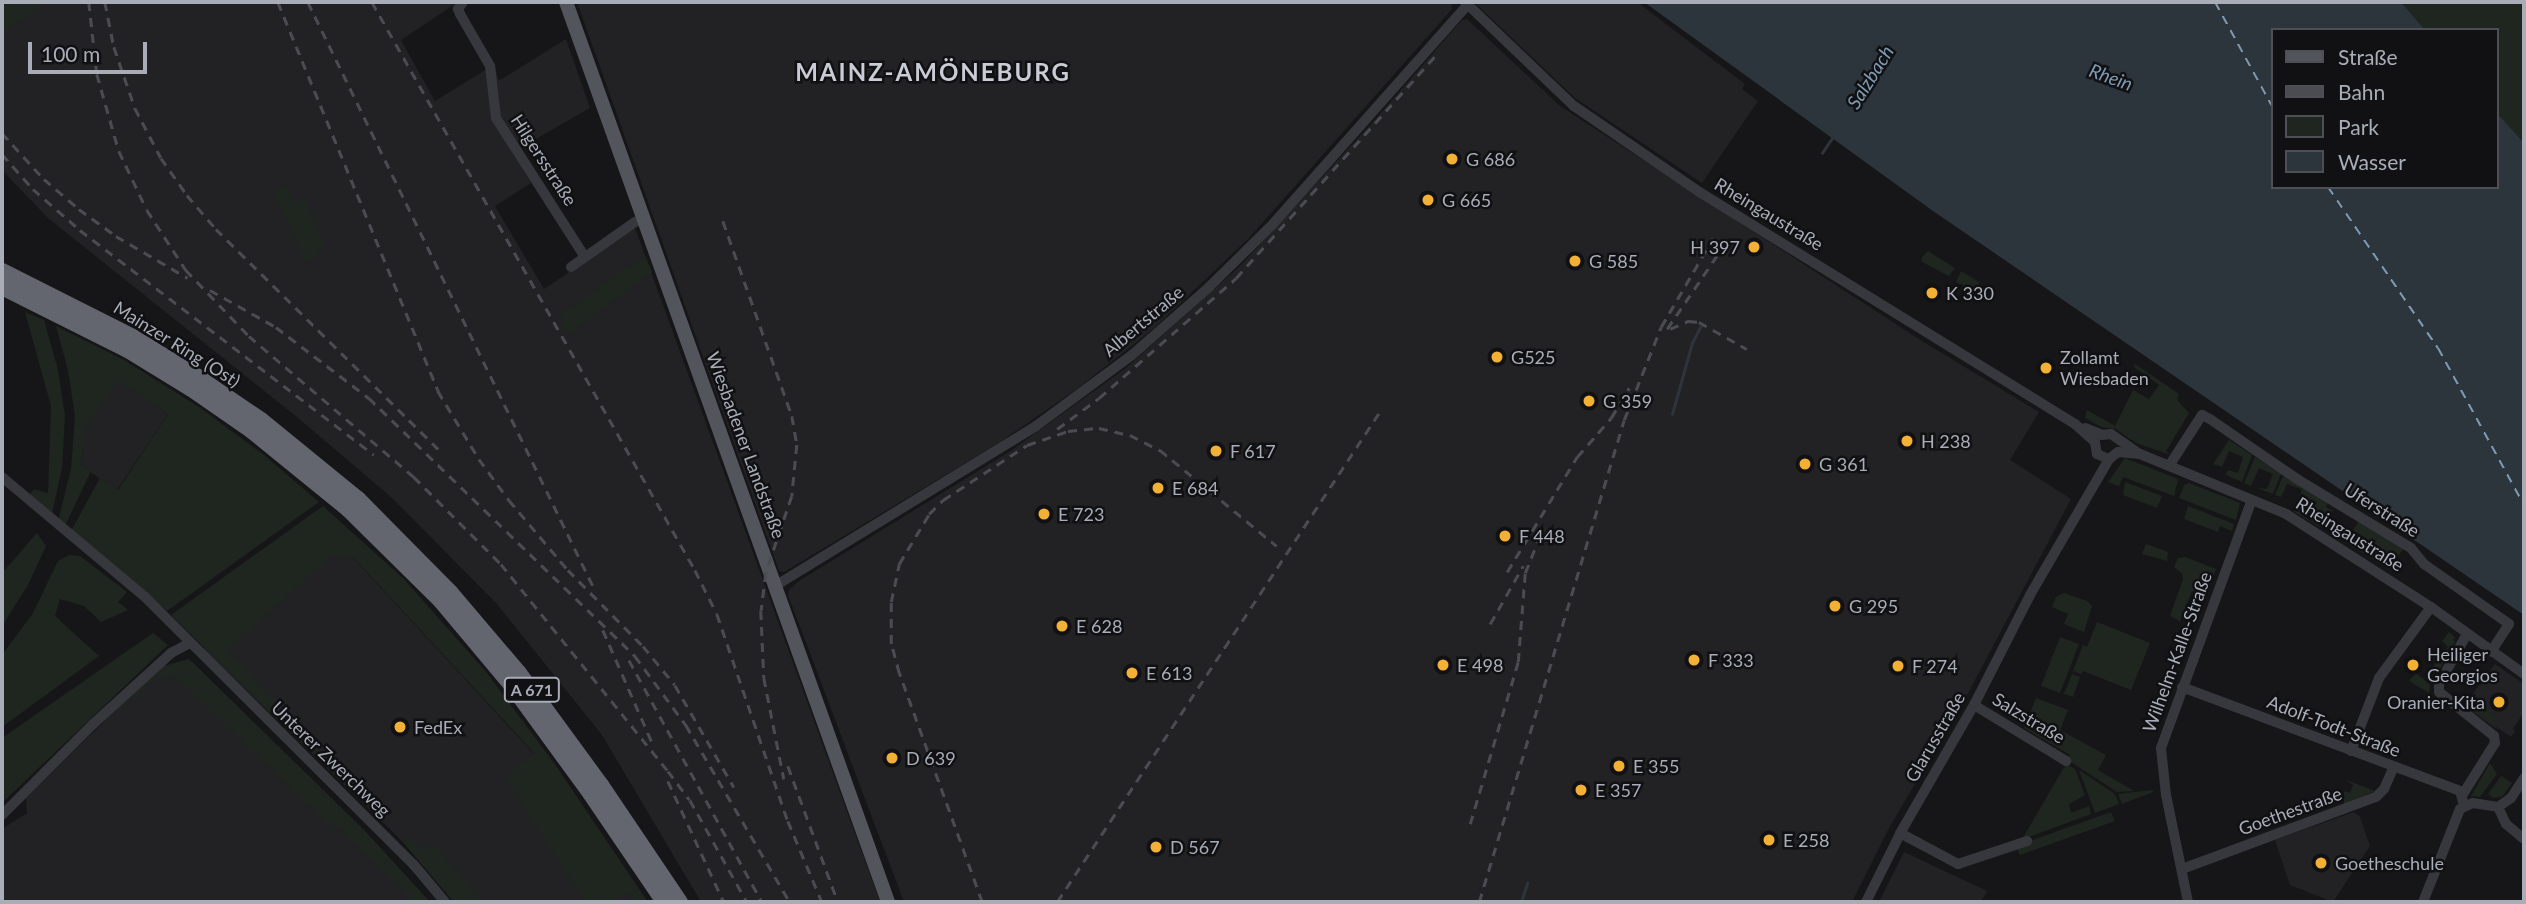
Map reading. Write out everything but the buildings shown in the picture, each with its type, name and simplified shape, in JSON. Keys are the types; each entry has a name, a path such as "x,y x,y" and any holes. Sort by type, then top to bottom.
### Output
{"highway":[{"name":"Mainzer Ring (Ost)","path":"2,271 110,324 198,377 316,472"},
{"name":"Mainzer Ring (Ost)","path":"2,287 81,325 179,382 316,472"},
{"name":"A 671","path":"316,472 450,592 519,673 601,785 680,902"},
{"name":"A 671","path":"353,504 441,601 512,686 590,793 664,902"}],"main road":[{"name":"Wiesbadener Landstraße","path":"566,2 888,902"}],"street":[{"name":"Hilgersstraße","path":"463,2 458,9 460,14 490,66 496,118 585,257"},
{"name":"Rheingaustraße","path":"1466,3 1566,99 1701,193 2075,424 2099,438 2111,434 2111,452 2140,454 2286,514 2319,533 2431,607 2524,674"},
{"name":"Albertstraße","path":"775,586 1035,426 1132,355 1209,287 1273,224 1466,3"},
{"path":"571,267 644,219"},
{"name":"Uferstraße","path":"2169,466 2202,415 2297,479 2412,548 2424,564 2509,624 2491,652"},
{"path":"2099,438 2111,452"},
{"name":"Glarusstraße","path":"1866,902 1900,833 1974,705 2030,595 2111,452"},
{"name":"Unterer Zwerchweg","path":"2,477 145,597 414,865 445,902"},
{"name":"Wilhelm-Kalle-Straße","path":"2188,902 2166,795 2161,748 2252,500"},
{"path":"2351,751 2379,678 2431,607"},
{"path":"2423,902 2465,801 2495,743 2494,736 2439,692 2439,684 2467,634"},
{"path":"2,815 185,639"},
{"name":"Adolf-Todt-Straße","path":"2182,687 2394,767 2465,801 2500,811"},
{"name":"Salzstraße","path":"1974,705 2066,761"},
{"name":"Goethestraße","path":"2182,869 2376,797 2384,789 2394,767"},
{"path":"2524,778 2500,811 2510,830 2524,839"},
{"path":"1900,833 1961,864 2027,841"}],"shaded area":[{"path":"2,2 458,2 401,40 435,101 495,64 498,80 502,79 566,39 590,108 513,152 531,183 495,206 544,289 635,228 880,902 701,902 602,735 497,604 391,497 297,417 48,218 2,170"},
{"path":"577,2 1451,2 1452,9 1248,239 1153,329 1077,389 997,444 784,572 779,571"},
{"path":"1474,2 1637,2 1745,84 1742,89 1758,101 1702,183 1575,98"},
{"path":"1467,19 1560,106 1922,341 2039,412 2010,460 2071,499 1966,697 1889,828 1852,902 904,902 788,595 789,590 799,581 1012,450 1126,368 1239,267 1372,123 1462,20"},
{"path":"119,380 168,414 117,490 80,465 84,448 84,426"},
{"path":"335,538 534,754 634,902 454,902 403,842 204,649"},
{"path":"189,659 364,830 430,902 2,902 2,829 27,813 26,798 132,694 164,666"},
{"name":"Oranier-Kita","path":"2495,664 2524,684 2524,712 2511,737 2468,708 2474,700 2472,695"},
{"name":"Goetheschule","path":"2354,812 2360,817 2370,846 2333,902 2290,885 2275,840"},
{"path":"1904,852 1987,891 1981,902 1879,902"}],"green space":[{"path":"2,2 42,2 44,4 2,34"},
{"path":"2401,2 2524,2 2524,144 2498,114 2498,28 2423,28"},
{"path":"286,186 293,203 304,198 324,243 316,256 305,261 274,192"},
{"path":"1928,251 1955,268 1949,276 1922,262 1922,257"},
{"path":"645,255 652,272 569,334 559,316"},
{"path":"1961,271 1979,282 1979,295 1956,282"},
{"path":"25,312 44,320 58,370 65,416 62,468 52,514 29,495 34,489 48,493 51,406"},
{"path":"56,326 124,360 199,407 264,455 319,502 167,611 71,531 100,478 118,490 168,414 119,381 85,426 80,465 91,471 65,526 58,521 71,469 75,416 68,370"},
{"path":"2135,364 2179,394 2177,400 2189,413 2166,451 2171,455 2136,443 2116,429 2101,427 2085,418 2087,410 2115,426 2133,390 2149,399 2159,385 2134,367"},
{"path":"2229,440 2252,455 2242,482 2226,475 2228,470 2238,473 2243,457 2229,451 2222,467 2213,464"},
{"path":"2255,457 2281,474 2273,494 2257,488 2267,489 2273,474 2259,468 2251,486 2244,483"},
{"path":"2125,458 2178,479 2174,496 2123,477 2119,486 2108,482"},
{"path":"2283,476 2328,503 2326,507 2333,511 2322,528 2294,512 2302,489 2287,484 2281,497 2275,495"},
{"path":"2125,482 2162,496 2157,508 2123,495"},
{"path":"2189,483 2240,503 2236,520 2179,498 2184,485"},
{"path":"323,506 404,579 487,673 554,763 648,902 634,902 627,893 613,902 585,902 510,784 510,773 534,753 353,557 330,557 227,650 309,739 305,747 171,615"},
{"path":"2188,506 2234,524 2232,531 2220,526 2218,532 2184,519"},
{"path":"2359,521 2405,547 2388,569 2345,542"},
{"path":"37,533 46,546 28,585 2,626 2,573"},
{"path":"2146,544 2168,552 2167,561 2142,554"},
{"path":"69,555 80,556 127,592 118,602 128,610 101,622 84,606 60,599 55,616 99,656 2,727 2,655 33,613 58,561"},
{"path":"2185,557 2216,569 2206,597 2192,591 2180,621 2170,616 2183,579 2182,573 2174,567 2178,558"},
{"path":"2064,593 2087,601 2092,606 2084,632 2064,624 2068,614 2052,607 2056,597"},
{"path":"2097,622 2150,643 2131,690 2083,671 2081,674 2073,671 2083,645 2087,647"},
{"path":"2449,632 2456,638 2453,639 2455,642 2439,671 2433,666 2443,657 2440,654 2448,647 2442,641"},
{"path":"153,633 168,645 2,803 2,738"},
{"path":"2060,637 2079,644 2060,693 2041,686"},
{"path":"189,659 364,830 430,902 414,902 176,677 153,679 131,703 132,694 164,666"},
{"path":"2416,673 2430,685 2429,693 2409,681"},
{"path":"2072,674 2080,677 2073,697 2064,694"},
{"path":"2036,698 2068,710 2060,730 2106,755 2098,770 2134,791 2117,792 2068,760 2070,755 2024,728"},
{"path":"2470,705 2480,713 2484,709 2496,718 2492,723 2498,730 2468,708"},
{"path":"2490,763 2497,774 2480,797 2471,796"},
{"path":"2066,764 2075,769 2085,795 2069,804 2071,813 2089,806 2091,814 2015,842 2024,836"},
{"path":"2079,770 2115,794 2119,804 2095,813"},
{"path":"2501,776 2512,783 2502,797 2493,798 2488,794"},
{"path":"2346,780 2375,791 2344,805 2344,791 2350,793 2353,785"},
{"path":"2153,790 2122,804 2118,794"},
{"path":"2111,812 2115,821 2020,855 2016,846"},
{"path":"409,837 423,851 433,844 483,902 454,902 403,842"}],"water":[{"name":"Rhein","path":"1644,2 2401,2 2423,28 2270,28 2270,189 2498,189 2498,114 2524,143 2524,615 1933,211"}],"waterway":[{"name":"Salzbach","path":"1822,153 1834,135"},
{"name":"Salzbach","path":"1672,414 1692,343 1700,327"},
{"name":"Salzbach","path":"1521,902 1527,883"}],"ferry route":[{"path":"2215,2 2270,102"},
{"path":"2329,189 2438,348 2524,505"}],"railway":[{"path":"89,2 97,74 119,151 147,210 186,270 249,336 414,477 501,564 690,800 747,902"},
{"path":"105,2 114,47 135,108 161,158 187,195 216,229 438,449"},
{"path":"278,2 438,391 479,459 509,500 568,570 643,646 675,685 734,787"},
{"path":"308,2 595,590"},
{"path":"372,2 695,570 717,614 788,821 822,902"},
{"path":"1057,429 1099,398 1236,278 1434,57"},
{"path":"2,133 44,179 79,209 116,236 188,278"},
{"path":"2,154 33,189 80,230 374,455"},
{"path":"723,221 792,416 797,445 792,496 766,573 761,611 764,678 784,779"},
{"path":"1479,902 1624,420 1661,327 1713,238"},
{"path":"1667,329 1718,254"},
{"path":"210,290 276,327 369,398 635,656 686,725 790,902"},
{"path":"1670,329 1688,321 1699,322 1747,349"},
{"path":"1507,572 1577,457 1611,418 1629,388"},
{"path":"1057,902 1379,413"},
{"path":"982,902 899,673 891,644 891,602 899,564 929,514 943,500 1027,445 1068,431 1099,428 1130,435 1160,450 1277,546"},
{"path":"1470,824 1518,662 1525,573 1540,536"},
{"path":"1490,624 1523,566"},
{"path":"603,630 652,742"},
{"path":"629,660 762,902"},
{"path":"788,766 838,902"},
{"path":"668,781 724,902"}],"place":[{"name":"G 686","path":"1452,159"},
{"name":"G 665","path":"1428,200"},
{"name":"H 397","path":"1754,247"},
{"name":"G 585","path":"1575,261"},
{"name":"K 330","path":"1932,293"},
{"name":"G525","path":"1497,357"},
{"name":"Zollamt Wiesbaden","path":"2046,368"},
{"name":"G 359","path":"1589,401"},
{"name":"H 238","path":"1907,441"},
{"name":"F 617","path":"1216,451"},
{"name":"G 361","path":"1805,464"},
{"name":"E 684","path":"1158,488"},
{"name":"E 723","path":"1044,514"},
{"name":"F 448","path":"1505,536"},
{"name":"G 295","path":"1835,606"},
{"name":"E 628","path":"1062,626"},
{"name":"F 333","path":"1694,660"},
{"name":"E 498","path":"1443,665"},
{"name":"Heiliger Georgios","path":"2413,665"},
{"name":"F 274","path":"1898,666"},
{"name":"E 613","path":"1132,673"},
{"name":"Oranier-Kita","path":"2499,702"},
{"name":"FedEx","path":"400,727"},
{"name":"D 639","path":"892,758"},
{"name":"E 355","path":"1619,766"},
{"name":"E 357","path":"1581,790"},
{"name":"E 258","path":"1769,840"},
{"name":"D 567","path":"1156,847"},
{"name":"Goetheschule","path":"2321,863"}],"district":[{"name":"MAINZ-AMÖNEBURG","path":"933,72"}]}
